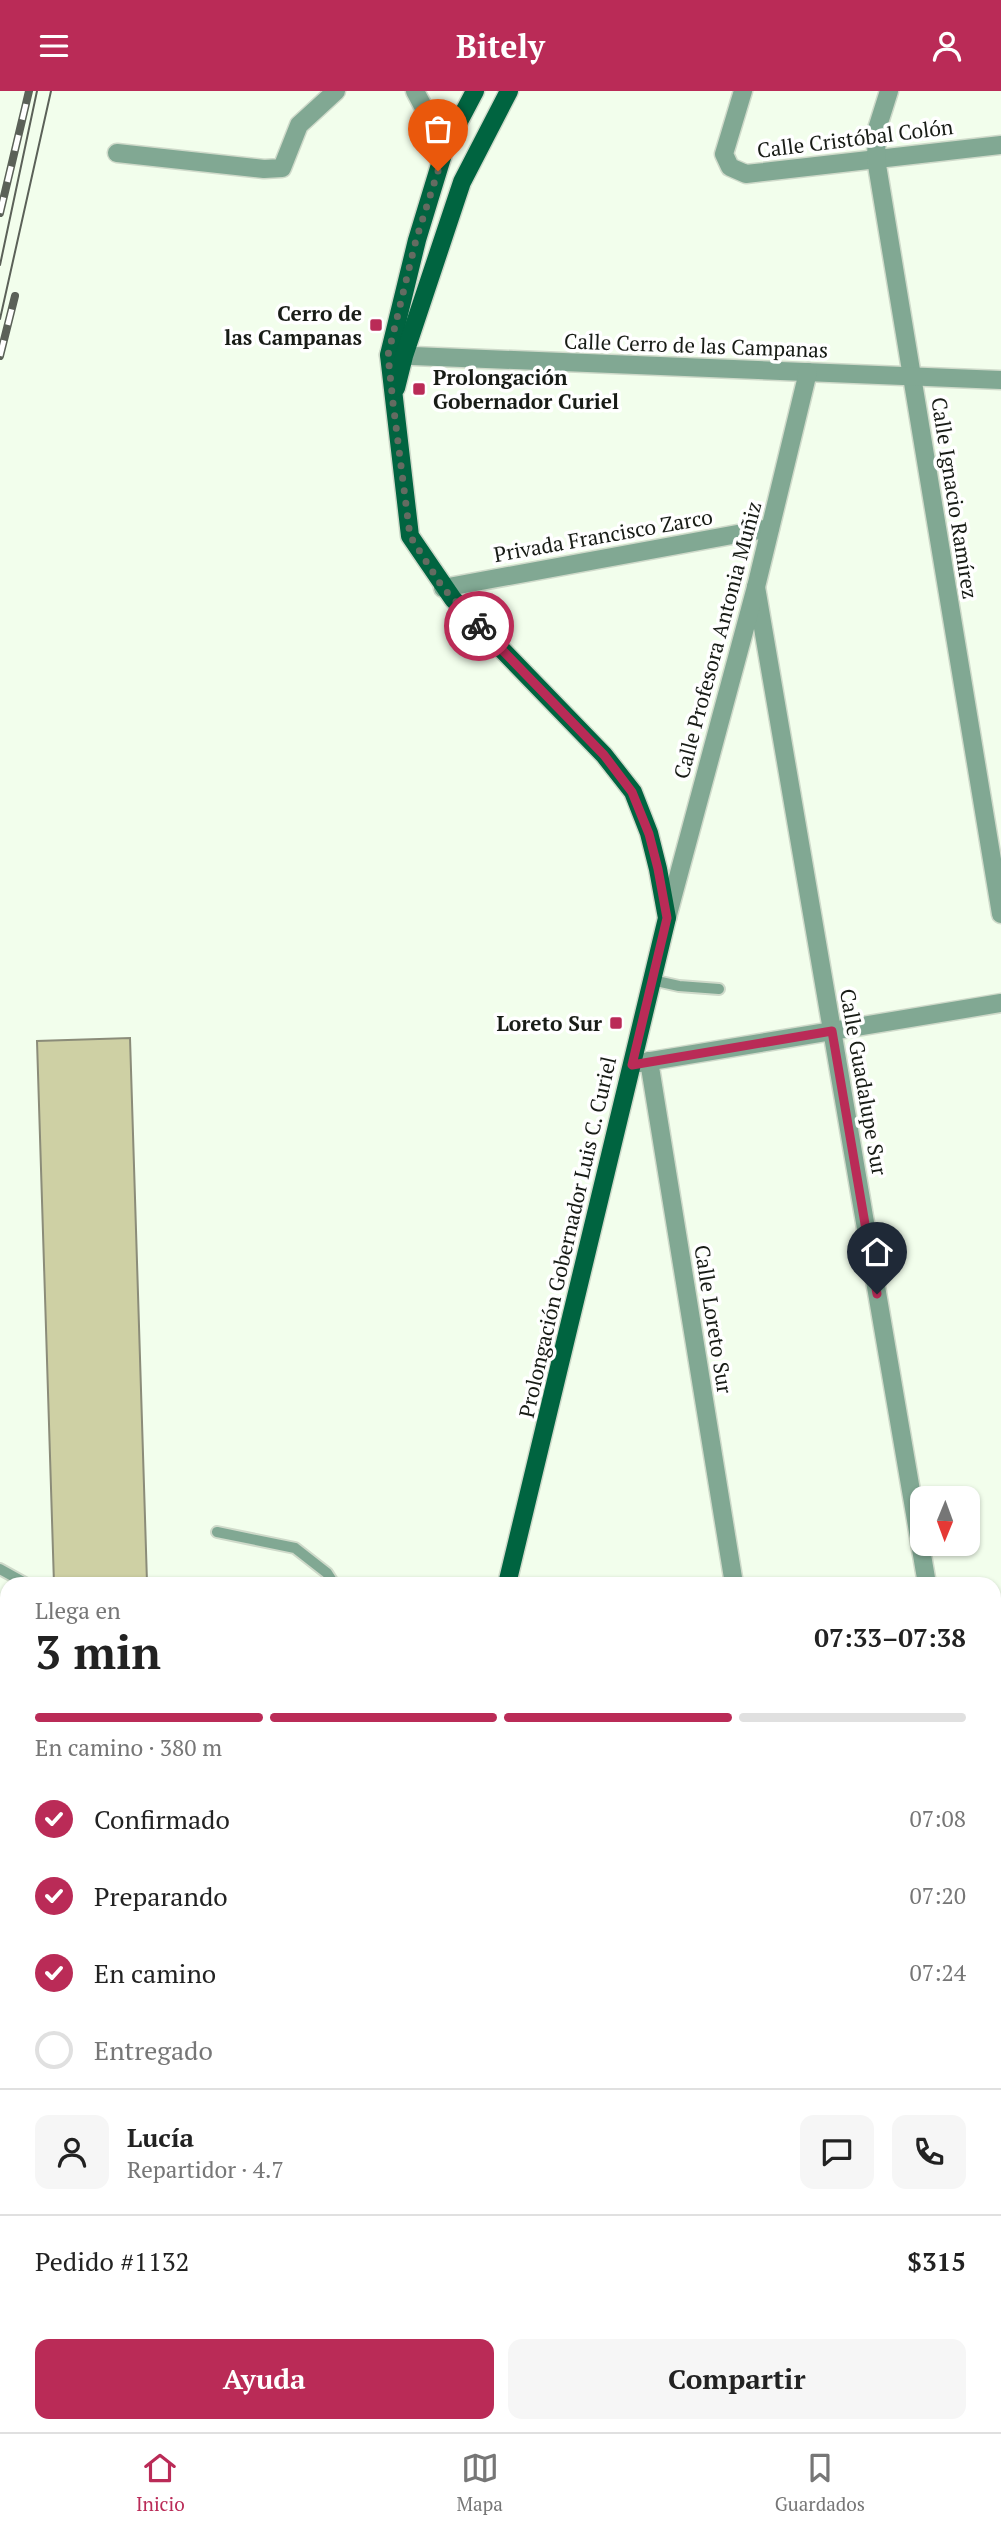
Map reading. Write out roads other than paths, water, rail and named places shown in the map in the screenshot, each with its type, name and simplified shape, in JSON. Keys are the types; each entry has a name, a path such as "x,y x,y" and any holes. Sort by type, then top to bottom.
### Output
{"main road":[{"name":"Prolongación Gobernador Luis C. Curiel","path":"475,91 445,148 416,240 396,355 393,403 410,536 443,588 604,755 632,792 649,834 667,918 652,980 640,1063 509,1577"},
{"name":"Prolongación Gobernador Luis C. Curiel","path":"396,355 462,181 509,91"}],"street":[{"path":"117,153 264,169 282,168 299,125 337,91"},
{"path":"415,91 445,148"},
{"name":"Calle Cristóbal Colón","path":"743,91 724,154 730,167 746,174 1001,145"},
{"name":"Calle Ignacio Ramírez","path":"888,91 877,129 876,159 1001,914"},
{"name":"Calle Cerro de las Campanas","path":"396,355 1001,380"},
{"name":"Calle Profesora Antonia Muñiz","path":"667,918 755,587 808,372"},
{"name":"Privada Francisco Zarco","path":"443,588 770,527"},
{"name":"Calle Guadalupe Sur","path":"755,587 926,1577"},
{"path":"640,1063 1001,1003"},
{"name":"Calle Loreto Sur","path":"640,1063 733,1577"}],"lane":[{"path":"652,980 679,986 719,989"},
{"path":"216,1532 295,1548 330,1577"}],"tram line":[{"path":"0,265 37,91"},
{"path":"0,319 51,91"}],"railway":[{"path":"0,213 29,91"},
{"path":"0,356 15,296"}],"place":[{"name":"Cerro de las Campanas","path":"376,325"},
{"name":"Prolongación Gobernador Curiel","path":"419,389"},
{"name":"Loreto Sur","path":"616,1023"}]}
